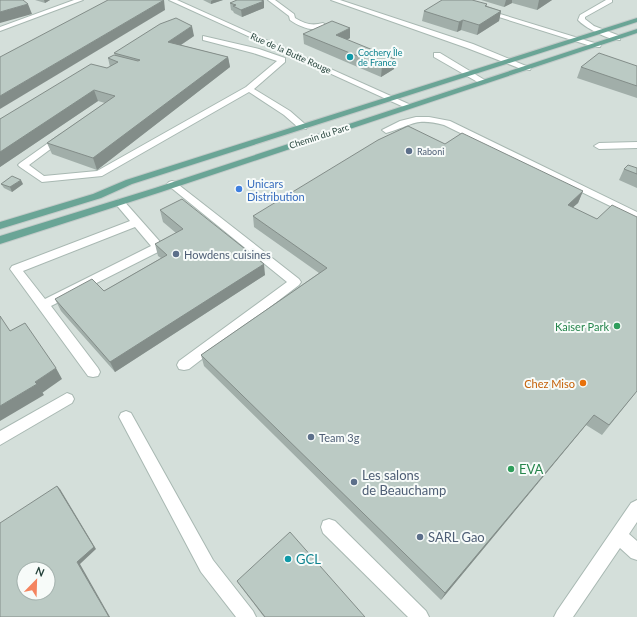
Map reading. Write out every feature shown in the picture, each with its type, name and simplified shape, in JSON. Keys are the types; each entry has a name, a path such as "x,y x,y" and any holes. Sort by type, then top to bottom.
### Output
{"main road":[{"name":"Chemin du Parc","path":"0,226 97,196 136,180 637,20"},
{"name":"Chemin du Parc","path":"0,240 637,31"}],"street":[{"name":"Rue de la Butte Rouge","path":"172,0 409,106"},
{"path":"271,0 292,15 292,19 297,23 316,28 324,25"},
{"path":"334,0 511,61 527,68"},
{"path":"609,0 609,2 582,16 581,20 617,38"},
{"path":"0,29 77,1"},
{"path":"480,9 597,45"},
{"path":"66,133 23,165 42,179 99,174 249,89 282,60 256,51 206,38"},
{"path":"437,55 484,82"},
{"path":"249,89 287,113 302,127"},
{"path":"386,130 414,118 428,118 447,123 637,216"},
{"path":"600,146 637,145"},
{"path":"172,184 295,282 184,365"},
{"path":"43,305 158,247 119,202"},
{"path":"93,372 16,269 137,222"},
{"path":"0,439 67,399"},
{"path":"126,417 207,566 247,617"},
{"path":"563,617 637,508"},
{"path":"329,527 420,617"},
{"path":"618,536 637,552"}],"shaded area":[{"path":"0,0 637,0 637,617 0,617"}],"building":[{"path":"0,0 23,0 28,4 0,12"},
{"path":"108,0 164,0 0,96 0,57"},
{"path":"237,0 264,1 241,10 233,6 236,5 230,3"},
{"path":"442,0 472,0 487,4 485,6 501,11 479,25 463,20 459,22 424,11"},
{"path":"176,18 192,26 168,42 228,57 93,158 47,143 115,96 94,90 0,152 0,119 91,64 107,68 118,62 108,58 114,55 138,61 140,60 114,53 160,24"},
{"path":"332,21 350,28 336,35 395,59 382,66 303,34"},
{"path":"599,53 637,66 637,86 581,67"},
{"path":"408,126 445,144 462,133 583,191 568,205 597,219 612,205 637,217 637,391 609,425 594,415 445,593 201,355 327,268 253,216 378,140"},
{"path":"628,165 637,168 637,174 624,169"},
{"path":"12,176 21,180 10,187 1,184"},
{"path":"182,199 264,264 110,362 55,299 92,279 104,291 167,255 155,244 183,229 160,210"},
{"path":"0,316 10,331 25,323 56,368 35,382 37,384 0,406"},
{"path":"57,486 94,547 77,562 109,617 0,617 0,523"},
{"name":"GCL","path":"290,532 365,617 265,617 237,581"}],"place":[{"name":"Cochery Île de France","path":"350,57"},
{"name":"Raboni","path":"409,151"},
{"name":"Unicars Distribution","path":"239,189"},
{"name":"Howdens cuisines","path":"176,254"},
{"name":"Kaiser Park","path":"617,326"},
{"name":"Chez Miso","path":"583,383"},
{"name":"Team 3g","path":"311,437"},
{"name":"EVA","path":"511,469"},
{"name":"Les salons de Beauchamp","path":"354,482"},
{"name":"SARL Gao","path":"420,537"},
{"name":"GCL","path":"288,559"}]}
